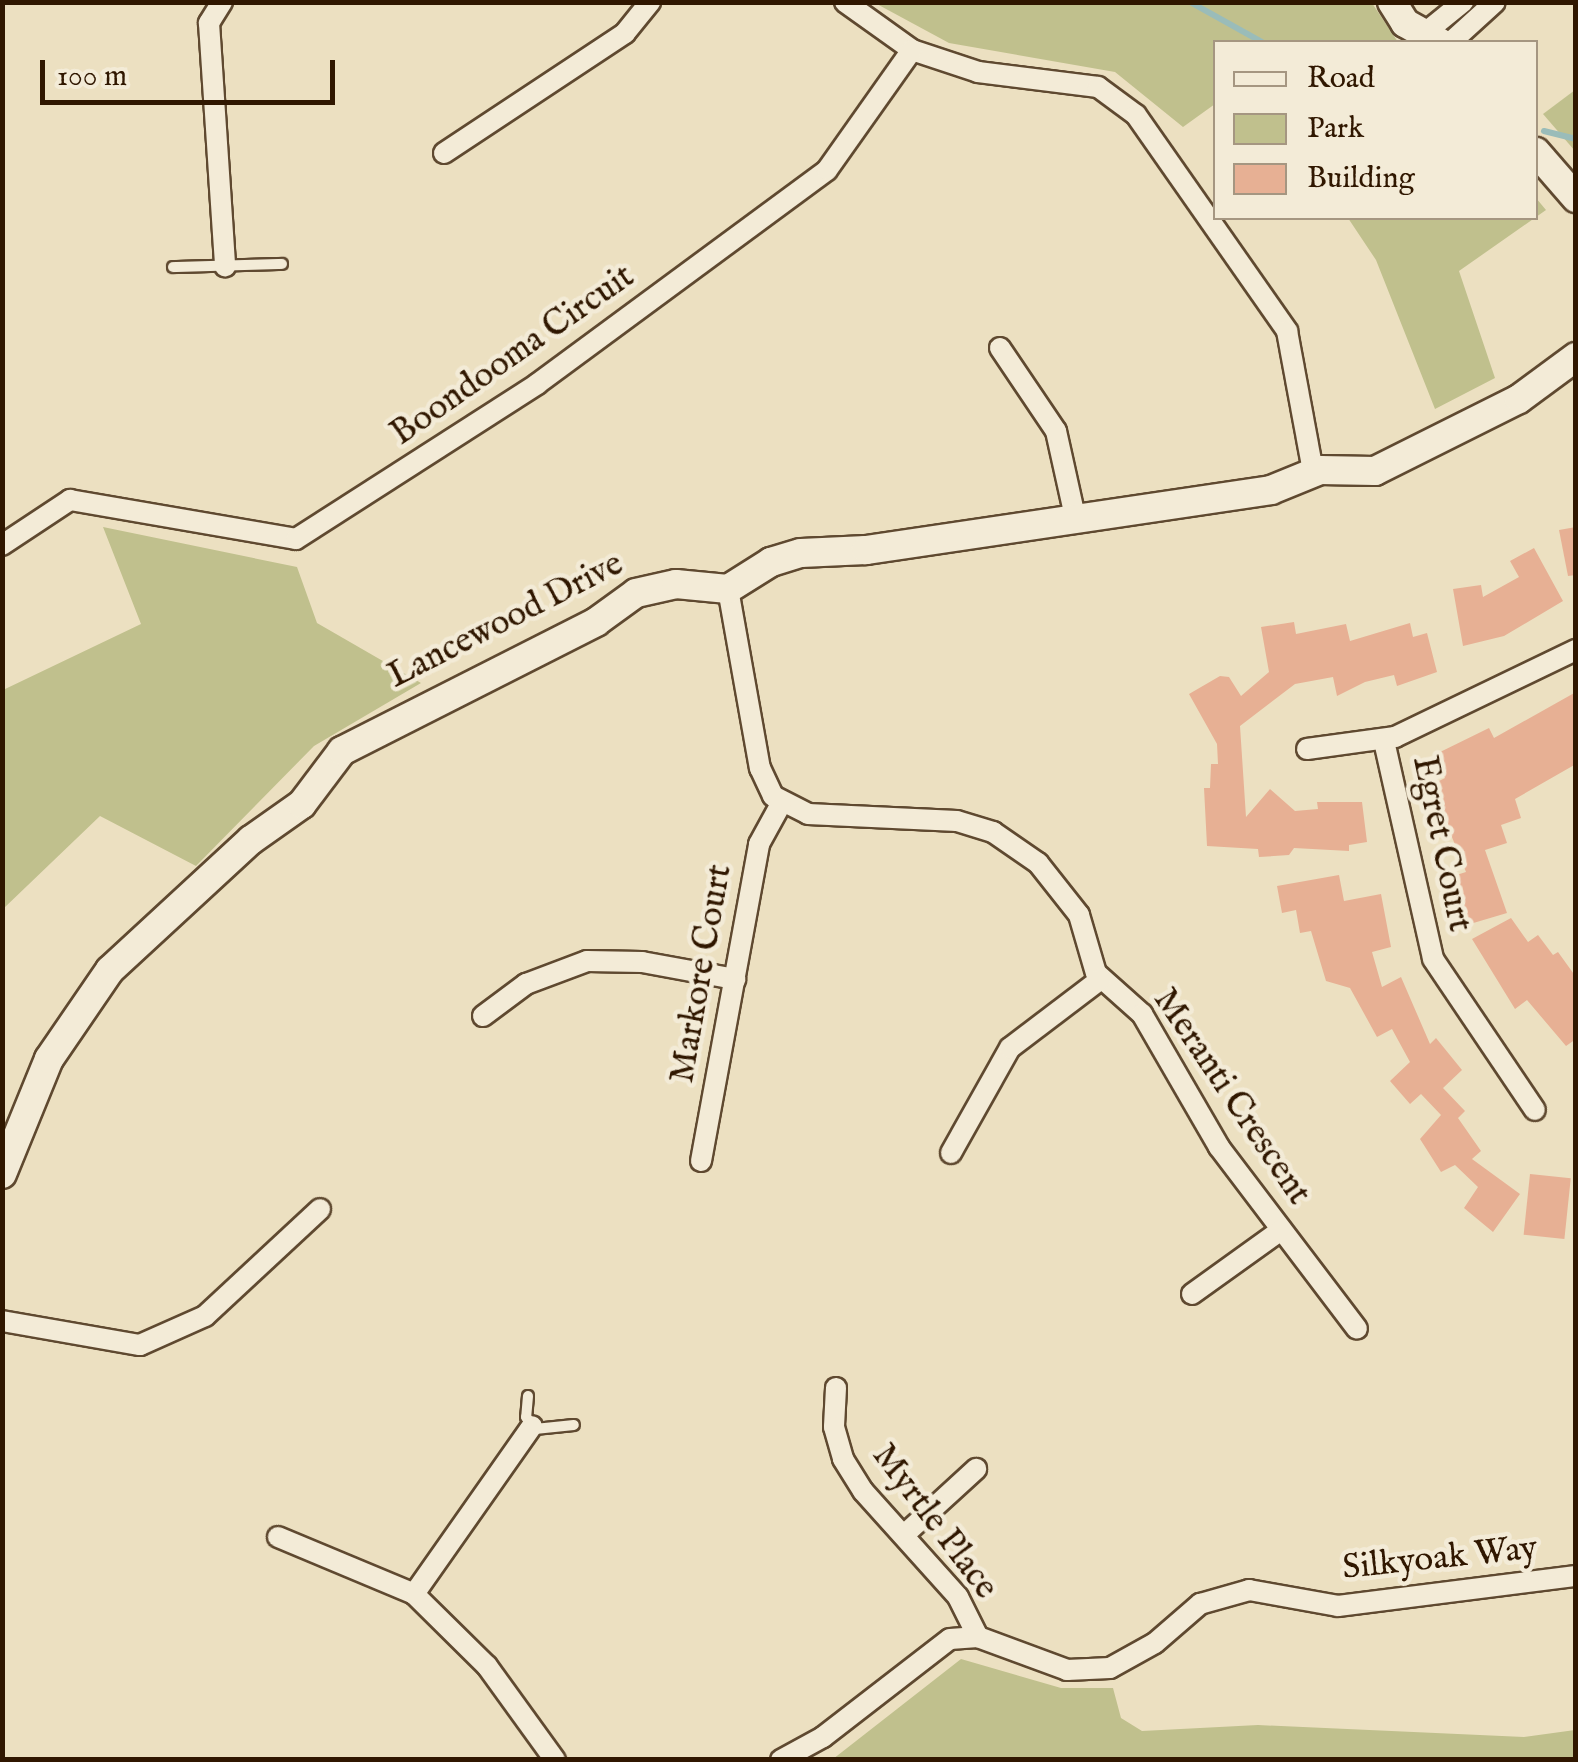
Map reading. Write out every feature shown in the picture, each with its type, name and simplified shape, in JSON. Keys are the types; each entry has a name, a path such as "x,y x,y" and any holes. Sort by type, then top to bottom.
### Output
{"street":[{"path":"222,2 210,22 224,266"},
{"path":"444,154 625,33 650,2"},
{"path":"844,2 912,50 978,72 1098,87 1136,115 1287,331 1313,471"},
{"path":"1392,2 1405,23 1444,37"},
{"path":"1413,2 1444,37"},
{"path":"1444,37 1463,2"},
{"path":"1444,37 1495,2"},
{"name":"Boondooma Circuit","path":"2,545 70,500 296,539 537,384 827,170 912,50"},
{"path":"1538,154 1576,198"},
{"path":"1000,348 1056,431 1075,517"},
{"path":"781,804 760,768 728,589 771,562 801,553 866,550 1276,489 1313,471 1353,474 1386,467 1519,399 1576,357"},
{"name":"Lancewood Drive","path":"4,1158 36,1104 49,1058 110,970 251,840 302,804 342,751 596,622 636,593 676,584 728,589"},
{"path":"1307,749 1384,741 1576,650"},
{"name":"Egret Court","path":"1384,741 1433,959 1535,1110"},
{"name":"Markore Court","path":"702,1161 759,844 781,804"},
{"name":"Meranti Crescent","path":"781,804 808,814 957,820 1008,840 1038,862 1072,904 1101,979 1142,1014 1203,1122 1357,1329"},
{"path":"483,1016 526,984 588,961 642,962 734,978"},
{"path":"951,1153 1010,1048 1101,979"},
{"path":"2,1321 140,1345 205,1316 320,1209"},
{"path":"1192,1294 1282,1230"},
{"name":"Myrtle Place","path":"836,1388 834,1427 843,1459 958,1597 978,1637"},
{"path":"414,1594 532,1426"},
{"path":"904,1535 976,1469"},
{"path":"278,1537 414,1594 487,1666 555,1760"},
{"name":"Silkyoak Way","path":"978,1637 1068,1670 1110,1668 1155,1643 1200,1604 1249,1590 1338,1606 1576,1576"},
{"path":"781,1760 823,1737 950,1639 978,1637"}],"lane":[{"path":"173,267 282,264"},
{"path":"528,1396 532,1426 544,1432 574,1425"}],"green space":[{"path":"875,3 1372,3 1397,40 1213,40 1213,105 1183,127 1115,72 949,43"},
{"path":"1575,90 1575,151 1543,114"},
{"path":"1349,220 1532,220 1459,271 1495,378 1435,409 1376,260"},
{"path":"103,527 297,567 317,623 421,683 314,746 196,866 100,816 3,909 3,690 141,624"},
{"path":"961,1659 1061,1688 1113,1688 1121,1718 1142,1731 1258,1725 1524,1737 1575,1730 1575,1759 833,1759"}],"building":[{"path":"1576,527 1576,575 1568,576 1559,530"},
{"path":"1534,548 1563,601 1504,636 1463,646 1453,589 1481,585 1483,597 1519,577 1510,561"},
{"path":"1294,622 1296,634 1346,624 1350,641 1410,623 1413,637 1427,633 1437,672 1397,686 1394,675 1365,682 1337,696 1333,677 1295,684 1240,726 1246,817 1270,789 1295,811 1318,809 1317,802 1362,802 1367,842 1349,845 1349,851 1294,848 1289,855 1259,857 1258,849 1207,846 1204,788 1210,788 1211,764 1218,764 1217,744 1189,694 1220,676 1229,677 1241,696 1269,672 1261,627"},
{"path":"1576,692 1576,764 1515,799 1521,818 1501,825 1507,843 1485,850 1507,913 1470,924 1450,877 1466,872 1431,785 1445,778 1434,755 1489,728 1494,738"},
{"path":"1339,875 1344,901 1381,894 1391,947 1372,952 1382,987 1401,977 1430,1044 1436,1038 1462,1070 1443,1088 1465,1111 1458,1118 1481,1151 1472,1159 1520,1194 1493,1232 1464,1208 1478,1187 1455,1165 1441,1172 1420,1139 1441,1115 1421,1094 1410,1104 1390,1081 1410,1062 1392,1029 1377,1037 1350,988 1326,981 1311,931 1300,933 1296,910 1282,913 1277,886"},
{"path":"1511,918 1528,942 1538,935 1553,955 1558,952 1576,977 1576,1039 1566,1046 1527,1000 1515,1009 1472,939"},
{"path":"1530,1174 1571,1178 1564,1239 1524,1235"}],"waterway":[{"path":"1190,2 1258,40"},
{"path":"1544,131 1576,139"}]}
